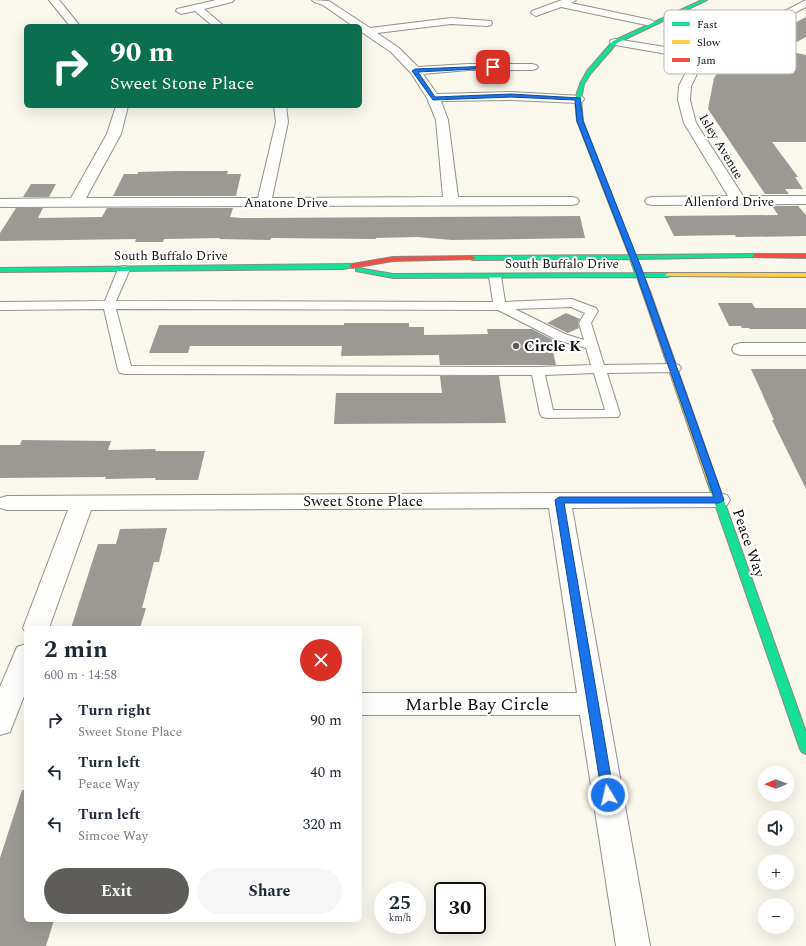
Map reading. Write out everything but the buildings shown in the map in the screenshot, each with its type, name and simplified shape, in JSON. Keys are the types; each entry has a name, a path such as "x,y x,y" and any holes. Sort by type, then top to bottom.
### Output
{"main road":[{"name":"Peace Way","path":"682,10 705,0"},
{"name":"Peace Way","path":"664,17 615,42 606,51 589,72 582,84 578,99 580,121 599,173 634,258 674,368 806,749"},
{"name":"South Buffalo Drive","path":"0,270 342,267 394,259 806,256"},
{"name":"South Buffalo Drive","path":"342,267 393,276 806,275"}],"street":[{"path":"54,0 73,24"},
{"path":"181,11 229,0"},
{"path":"317,0 326,3 358,24"},
{"path":"536,13 571,0"},
{"name":"Isley Avenue","path":"792,10 806,3"},
{"path":"560,4 651,23"},
{"path":"196,7 217,24"},
{"path":"370,32 451,21 486,23"},
{"path":"362,27 395,50 415,71 433,98 442,120 451,201"},
{"path":"615,42 664,50"},
{"path":"415,71 468,67 532,67"},
{"name":"Isley Avenue","path":"691,74 685,86 684,100 690,123 739,201"},
{"path":"433,98 511,96 578,99"},
{"path":"76,202 114,134 121,108"},
{"path":"264,202 282,122 280,108"},
{"name":"Allenford Drive","path":"652,201 806,200"},
{"name":"Anatone Drive","path":"0,203 572,201"},
{"path":"741,349 806,349"},
{"path":"559,500 633,946"},
{"name":"Sweet Stone Place","path":"7,503 719,500"},
{"path":"37,626 82,502"},
{"path":"0,724 5,694 24,658"},
{"name":"Marble Bay Circle","path":"362,704 593,704"}],"lane":[{"path":"124,269 109,305 125,370 538,371 674,368"},
{"path":"495,276 500,306"},
{"path":"1,308 109,305 500,306 572,303 592,311 584,322 613,414 547,414 538,371"},
{"path":"500,306 561,337 592,346"}],"traffic: fast":[{"path":"684,10 705,0"},
{"path":"647,294 580,121 578,99 582,84 589,72 615,42 664,19"},
{"path":"472,258 755,256"},
{"path":"0,270 352,266"},
{"path":"358,270 393,276 668,275"},
{"path":"712,481 806,749"}],"traffic: slow":[{"path":"668,275 806,275"},
{"path":"647,294 712,481"}],"traffic: jam":[{"path":"755,256 806,256"},
{"path":"352,266 393,259 472,258"}],"place":[{"name":"Circle K","path":"516,346"}],"route":[{"path":"493,67 468,67 415,71 433,98 511,96 578,99 580,121 599,173 637,267 674,368 719,500 559,500 608,795"}]}
